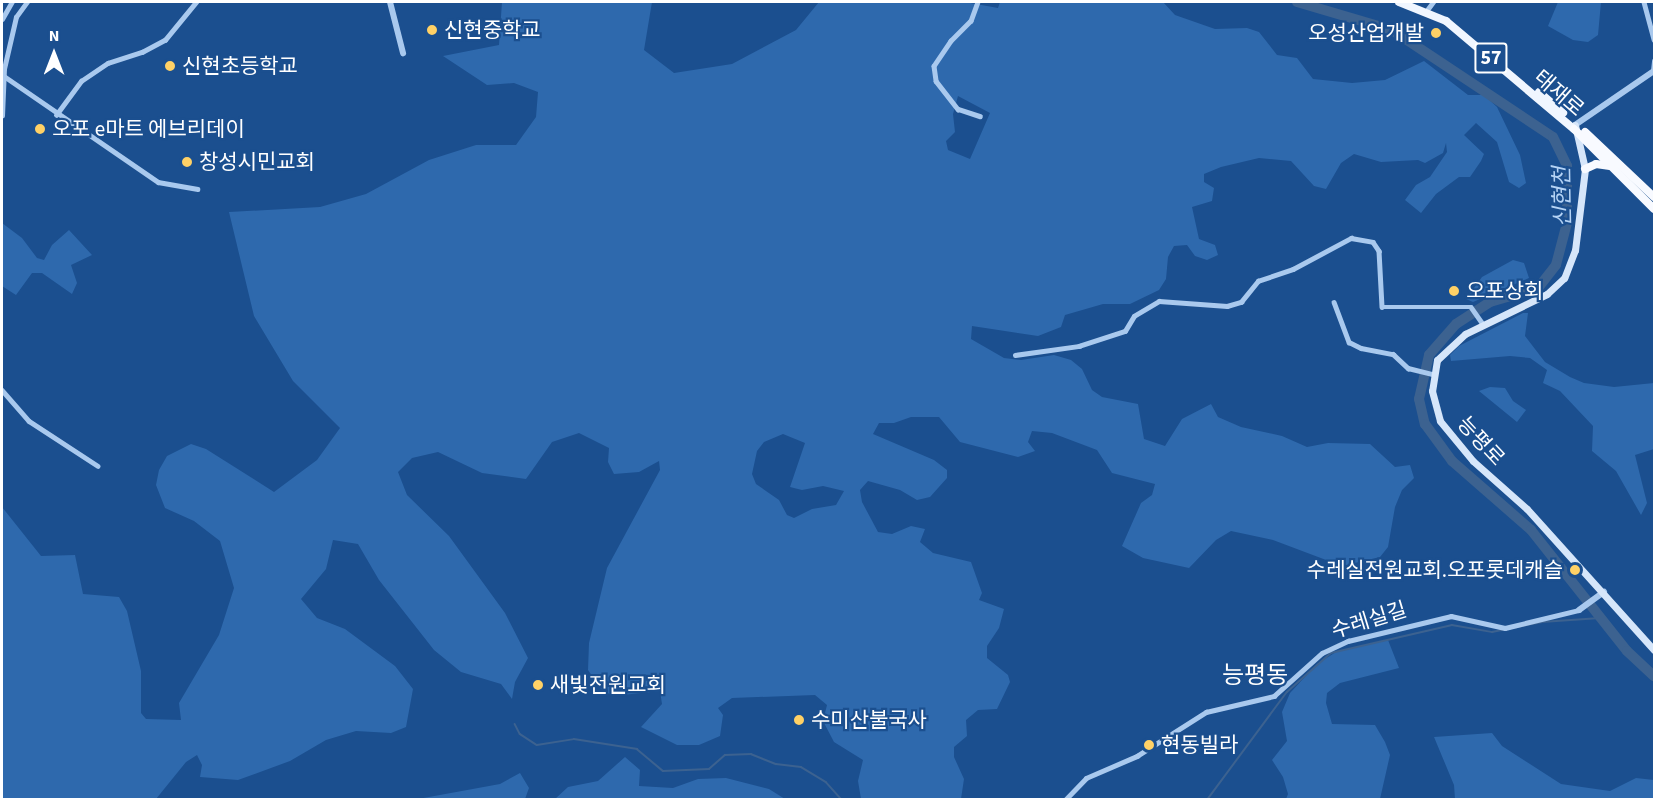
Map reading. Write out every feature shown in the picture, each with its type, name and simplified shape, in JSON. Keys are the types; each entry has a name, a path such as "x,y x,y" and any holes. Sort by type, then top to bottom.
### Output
{"highway":[{"name":"태재로","path":"1575,127 1654,209"},
{"name":"태재로","path":"1575,127 1654,197"},
{"path":"1585,169 1604,163 1614,168"}],"main road":[{"name":"태재로","path":"1399,2 1446,21 1575,127"},
{"name":"태재로","path":"1407,2 1447,19 1575,127"},
{"path":"1432,374 1437,360 1482,322 1547,294 1564,278 1575,250 1585,169 1575,127"},
{"name":"능평로","path":"1432,374 1440,421 1473,461 1527,509 1601,594 1654,650"}],"street":[{"path":"12,2 2,18 14,26"},
{"path":"2,116 4,76 14,26 27,2"},
{"path":"56,115 81,81 108,63 142,52 165,40 196,2"},
{"path":"390,2 403,53"},
{"path":"978,2 971,21 951,41 934,66 936,81 958,109 980,116"},
{"path":"1427,10 1433,2"},
{"path":"1644,2 1654,40"},
{"path":"1575,127 1654,71 1654,61"},
{"path":"4,76 56,115 158,182 196,189"},
{"path":"1015,355 1079,346 1125,330 1134,316 1159,301 1227,306 1241,302 1258,281 1293,269 1351,238 1372,242 1379,251 1382,307 1471,307 1482,322"},
{"path":"1334,302 1349,342 1361,348 1393,354 1408,368 1432,374"},
{"path":"2,390 14,408 98,466"},
{"path":"1579,610 1601,594"},
{"name":"수레실길","path":"1065,800 1086,778 1137,756 1206,712 1274,696 1322,652 1348,641 1450,616 1505,628 1579,610"}],"shaded area":[{"path":"502,2 652,2 644,50 674,73 732,64 796,30 819,2 965,2 998,8 1000,2 1163,2 1175,15 1215,29 1247,28 1259,32 1277,55 1297,58 1313,79 1352,83 1385,80 1424,61 1468,95 1484,95 1497,107 1520,155 1526,183 1519,188 1509,182 1497,142 1476,123 1464,135 1484,154 1481,161 1470,177 1459,177 1436,194 1421,213 1405,200 1416,185 1430,177 1447,152 1446,143 1443,153 1425,163 1418,160 1381,162 1354,154 1341,163 1326,189 1314,186 1291,161 1259,158 1221,167 1204,174 1204,182 1214,188 1212,201 1192,207 1199,239 1215,245 1218,255 1207,260 1195,256 1187,245 1174,246 1168,257 1166,279 1159,290 1130,304 1103,304 1065,315 1061,327 1038,336 972,326 971,339 1004,358 1021,360 1054,355 1071,360 1082,369 1092,390 1102,397 1138,404 1144,439 1165,446 1182,419 1211,404 1218,417 1241,427 1282,436 1307,447 1328,443 1370,444 1395,467 1410,465 1414,478 1402,490 1395,507 1388,547 1380,557 1342,566 1273,540 1231,531 1216,540 1189,568 1143,558 1122,546 1141,503 1152,495 1155,484 1112,473 1097,450 1052,433 1032,431 1028,442 1035,451 1018,457 960,442 939,417 911,417 894,423 879,423 873,434 934,460 947,470 947,478 930,497 917,500 900,490 868,481 860,490 862,502 878,532 892,534 911,526 925,529 920,542 933,553 971,562 982,593 979,600 1004,609 999,628 987,646 987,658 1008,675 1010,682 997,709 978,710 966,720 967,736 954,747 954,757 964,779 961,799 861,799 858,781 863,760 834,742 823,721 827,705 815,695 732,698 718,708 723,715 720,736 699,745 677,745 641,727 662,704 660,691 613,696 601,689 588,670 589,643 607,568 660,470 659,461 639,472 614,474 608,462 609,448 579,433 552,442 526,479 482,473 438,452 412,458 398,472 407,495 449,536 505,613 528,658 515,682 512,699 501,684 461,672 434,650 379,580 358,544 333,540 326,569 301,599 317,618 345,629 395,666 413,689 406,727 391,733 356,731 326,740 290,761 238,780 200,777 202,765 197,755 186,762 156,799 2,799 2,507 41,556 75,555 83,594 119,597 127,611 141,671 141,713 146,719 181,720 179,703 219,635 234,588 220,541 194,521 165,508 156,485 159,470 167,456 191,444 206,449 274,492 317,460 340,428 293,381 254,316 229,212 320,207 366,194 429,160 476,145 516,145 536,117 538,92 514,83 487,85 443,56 499,45","holes":["958,96 990,113 970,159 948,150 946,141 955,132 953,114","783,434 805,443 790,487 802,490 823,486 844,491 836,505 812,509 794,518 787,515 779,500 756,484 752,474 757,451 764,442"]},
{"path":"1558,2 1601,2 1598,35 1588,42 1573,40 1548,26"},
{"path":"2,223 22,238 37,258 44,260 52,245 69,230 92,255 71,265 77,283 72,294 42,273 32,273 16,295 2,286"},
{"path":"1513,260 1524,263 1529,278 1473,302 1466,299 1482,277"},
{"path":"1523,313 1528,313 1525,336 1545,362 1570,377 1584,383 1614,387 1654,383 1654,449 1635,455 1647,503 1641,515 1616,471 1592,451 1593,426 1560,391 1543,383 1547,370 1530,358 1510,356 1451,361 1450,355 1459,346"},
{"path":"1490,387 1505,388 1513,401 1526,410 1517,422 1479,391"},
{"path":"1388,640 1399,668 1340,683 1327,693 1326,703 1332,724 1375,725 1385,742 1390,755 1380,799 1286,799 1288,794 1283,777 1272,760 1287,741 1282,712 1290,693 1317,664 1336,652"},
{"path":"1492,733 1502,746 1561,784 1610,791 1636,778 1654,780 1654,799 1455,799 1454,785 1434,737"},
{"path":"625,757 640,770 639,786 673,788 698,779 726,778 769,789 785,799 555,799 568,787 598,781"},
{"path":"520,773 529,788 525,799 418,799 500,784"}],"waterway":[{"name":"신현천","path":"1297,2 1392,30 1553,137 1567,166 1567,223 1556,265 1538,288 1490,302 1456,324 1429,355 1419,399 1425,424 1452,461 1531,530 1627,651 1654,676"},
{"path":"1207,800 1287,692 1331,653 1452,625 1492,632 1542,622 1600,618"},
{"path":"515,724 520,734 537,745 574,739 637,749 663,771 709,769 725,755 751,754 776,764 801,767 826,782 842,800"}],"place":[{"name":"신현중학교","path":"432,30"},
{"name":"오성산업개발","path":"1436,33"},
{"name":"신현초등학교","path":"170,66"},
{"name":"오포 e마트 에브리데이","path":"40,129"},
{"name":"창성시민교회","path":"187,162"},
{"name":"오포상회","path":"1454,291"},
{"name":"수레실전원교회.오포롯데캐슬","path":"1575,570"},
{"name":"새빛전원교회","path":"538,685"},
{"name":"수미산불국사","path":"799,720"},
{"name":"현동빌라","path":"1149,745"}],"district":[{"name":"능평동","path":"1255,676"}]}
